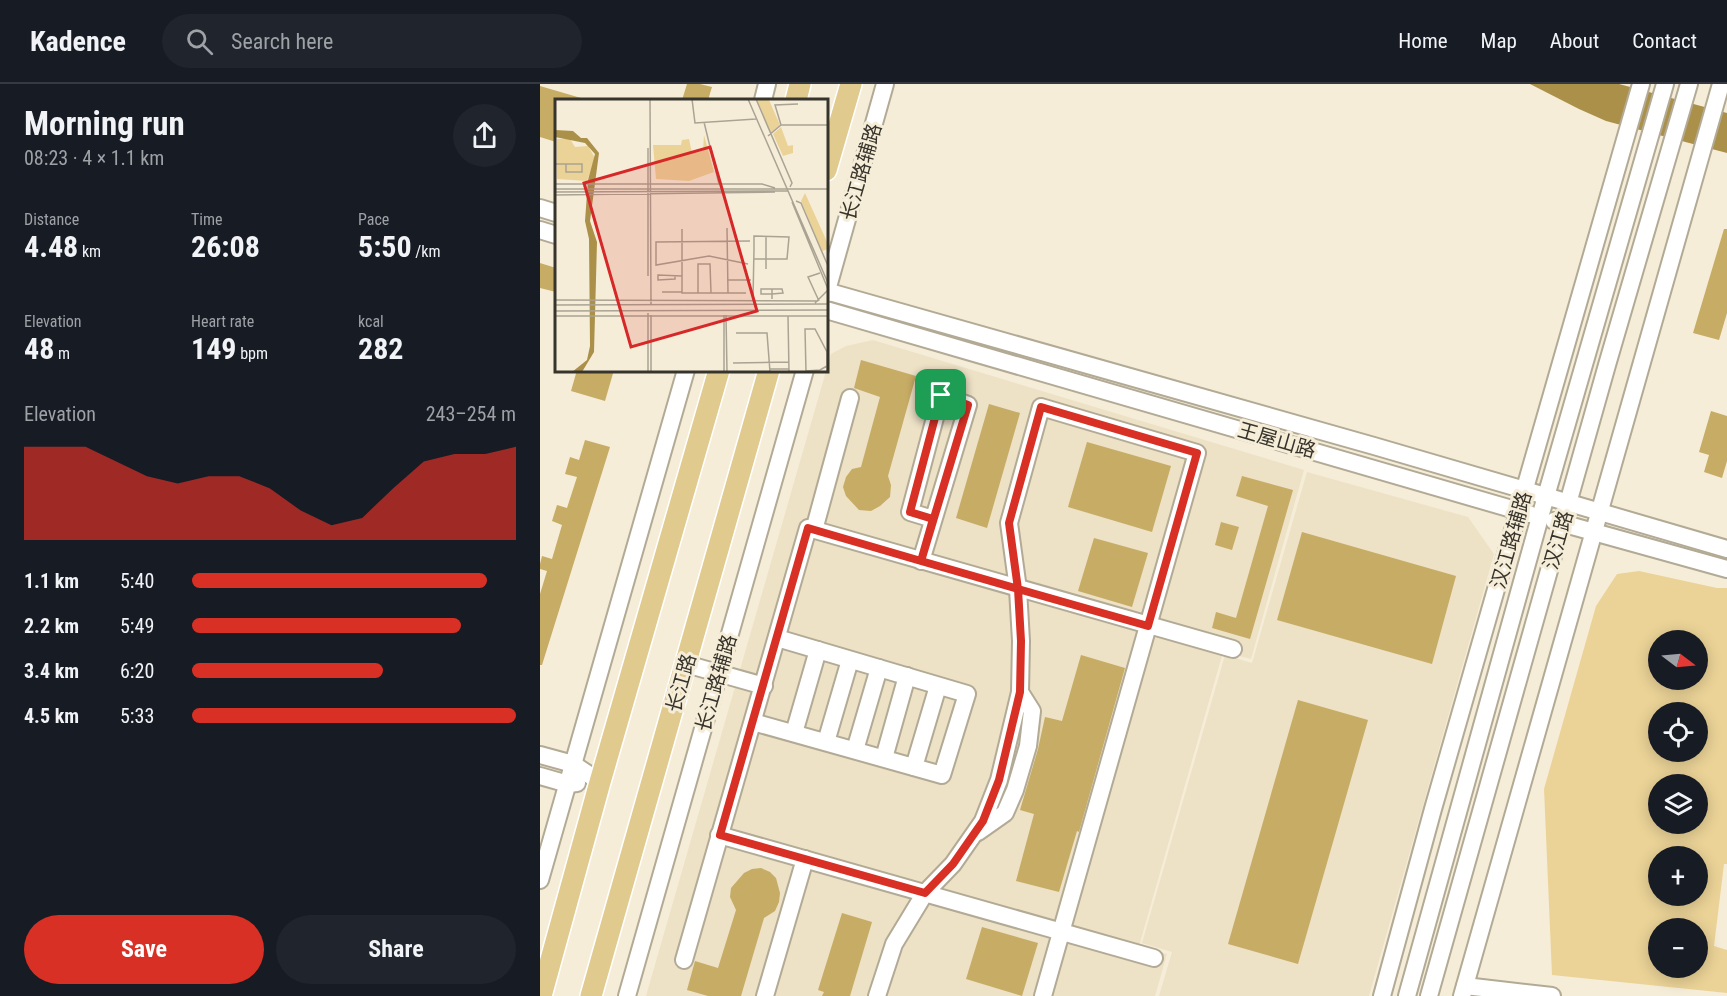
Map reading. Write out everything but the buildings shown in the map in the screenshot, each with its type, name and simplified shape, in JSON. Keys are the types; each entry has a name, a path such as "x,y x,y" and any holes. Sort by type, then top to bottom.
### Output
{"main road":[{"path":"796,99 800,84"},
{"path":"828,163 851,84"},
{"path":"541,996 718,372"},
{"name":"长江路","path":"591,996 769,372"}],"street":[{"path":"763,99 768,84"},
{"name":"长江路辅路","path":"828,288 885,84"},
{"name":"汉江路辅路","path":"1382,996 1641,84"},
{"path":"1552,996 1464,991 1721,84"},
{"name":"汉江路","path":"1407,996 1540,517 1664,87"},
{"name":"汉江路","path":"1430,996 1562,523 1687,92"},
{"path":"540,208 555,213"},
{"path":"540,230 555,235"},
{"name":"王屋山路","path":"828,292 1374,446 1727,549"},
{"name":"王屋山路","path":"828,311 1727,569"},
{"path":"540,880 685,372"},
{"name":"长江路辅路","path":"627,996 804,372"},
{"path":"921,561 968,405 941,395 910,512 933,519"},
{"path":"814,530 850,398"},
{"path":"878,996 884,970 894,944 925,893 953,864 983,821 999,780 1020,692 1021,641 1018,589 1009,523 1041,407 1197,453 1043,996"},
{"path":"684,960 808,528 1233,650"},
{"path":"753,722 942,775 967,694 777,638"},
{"path":"794,734 818,650"},
{"path":"826,742 850,660"},
{"path":"686,664 764,686"},
{"path":"855,750 879,668"},
{"path":"884,759 907,676"},
{"path":"915,767 939,686"},
{"path":"540,755 573,764 600,782"},
{"path":"540,776 568,784 600,782"},
{"path":"720,835 1154,958"},
{"path":"765,996 805,859"}],"shaded area":[{"path":"1530,84 1619,84 1727,113 1727,153 1606,121"},
{"path":"873,340 1304,470 1251,659 1223,652 1139,946 1167,954 1155,996 646,996 826,372 828,372 831,354 846,346"},
{"path":"1307,472 1468,517 1494,554 1369,996 1159,996 1172,952 1142,943 1225,655 1252,663"},
{"path":"1639,571 1717,588 1727,588 1727,864 1724,864 1714,946 1727,950 1727,993 1552,975 1544,789 1596,606 1617,574"}],"route":[{"path":"941,395 910,512 933,519 921,561 808,528 720,835 925,893 953,864 983,821 999,780 1020,692 1021,641 1018,589 1148,626 1197,453 1041,407 1009,523 1018,589 921,561 968,405 941,395"}]}
